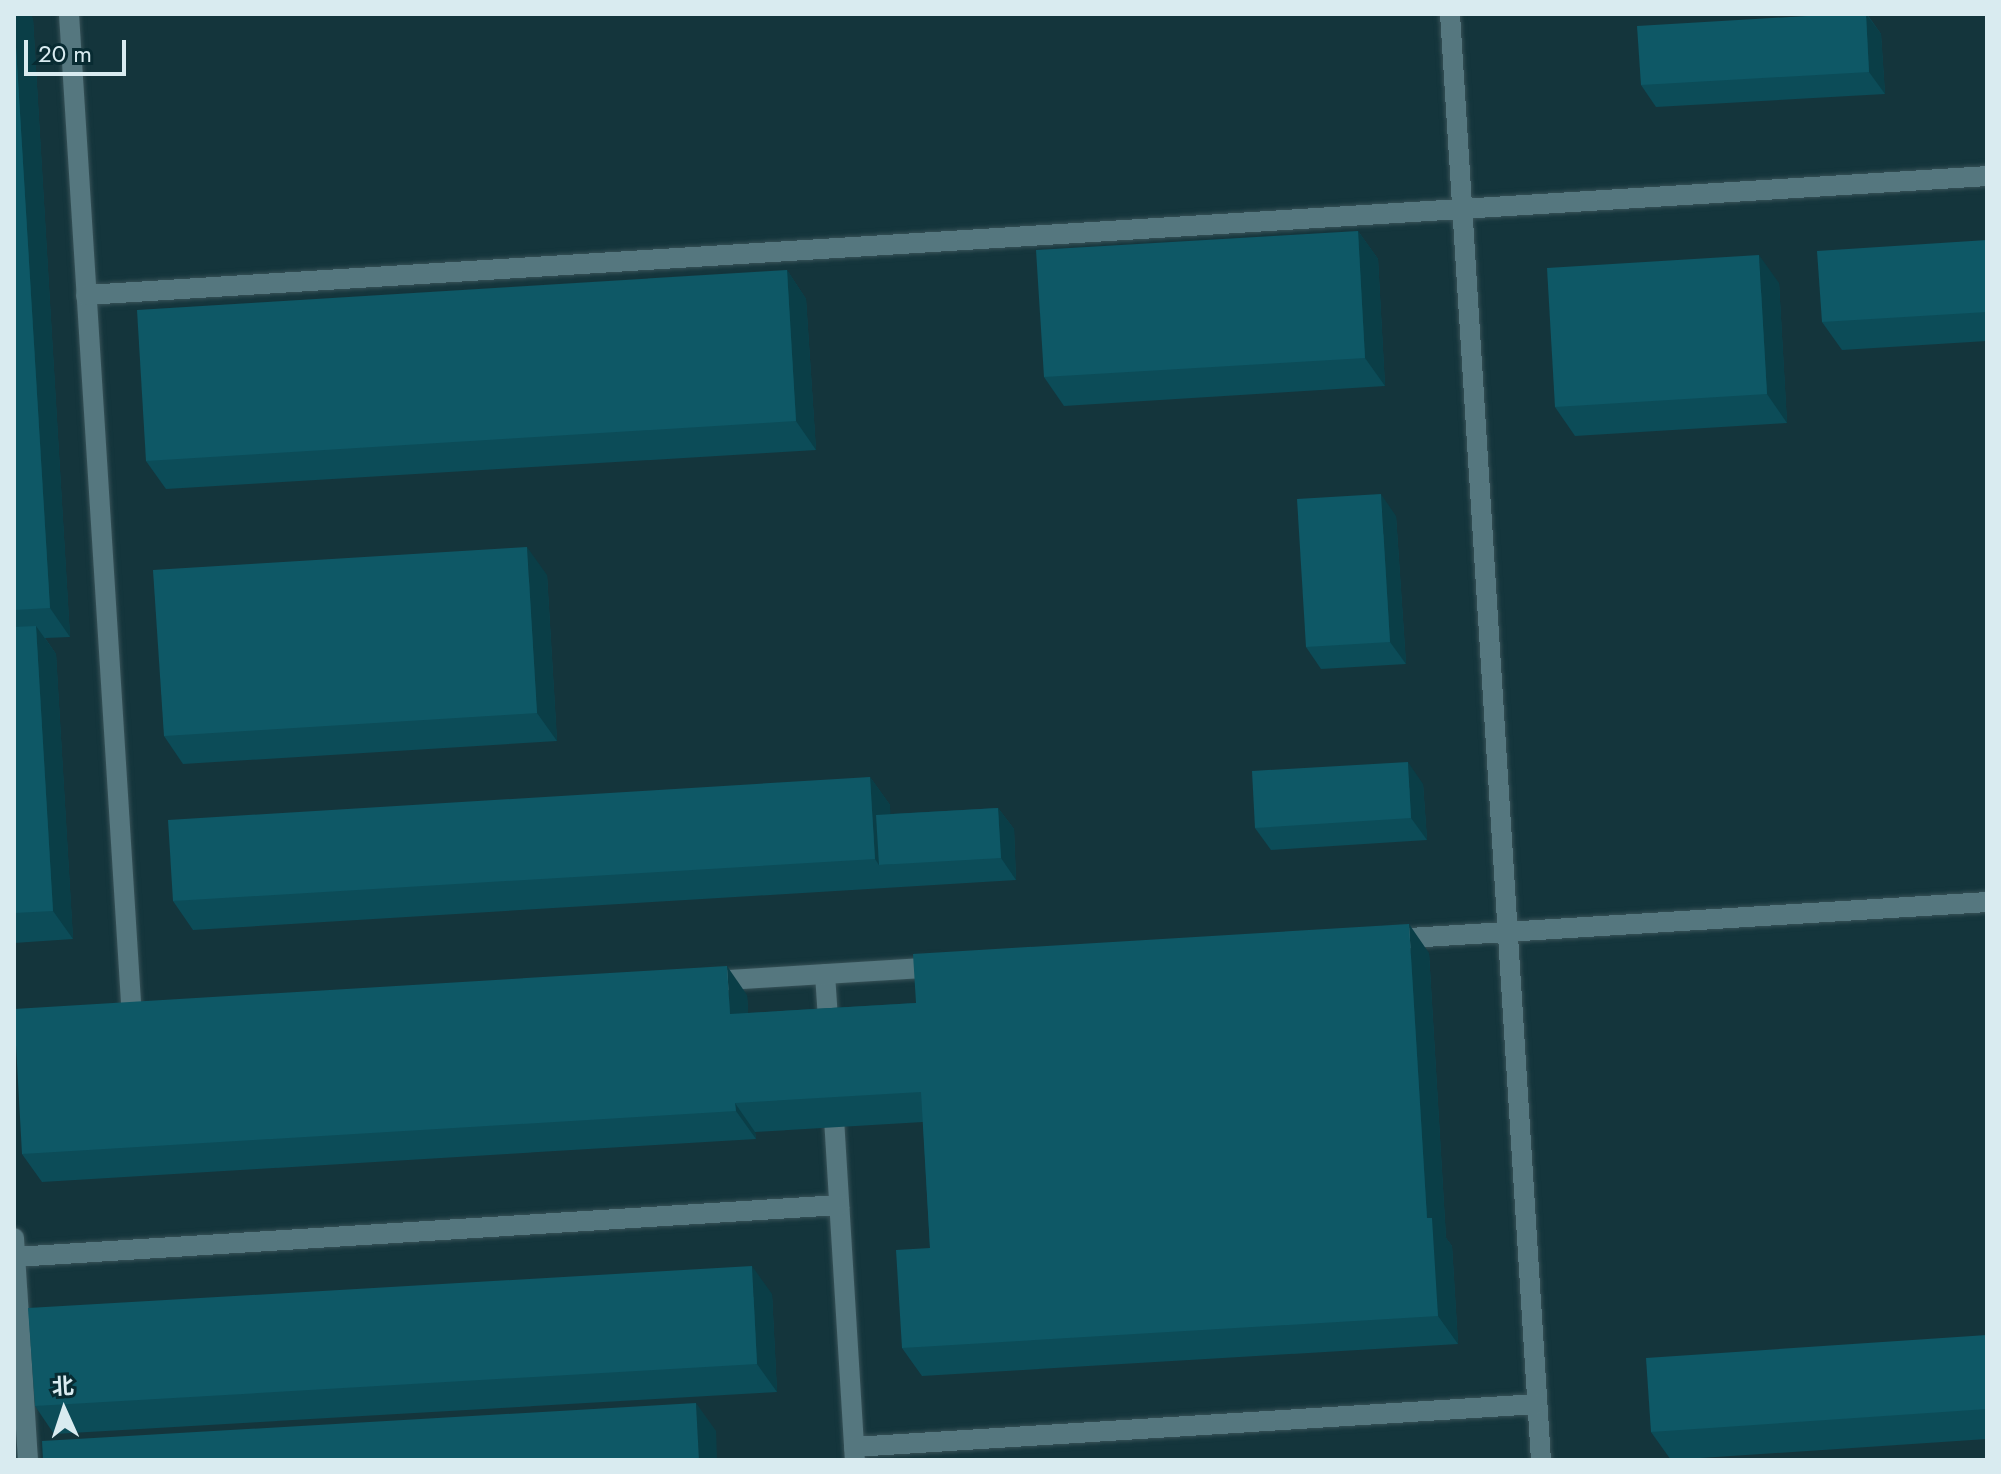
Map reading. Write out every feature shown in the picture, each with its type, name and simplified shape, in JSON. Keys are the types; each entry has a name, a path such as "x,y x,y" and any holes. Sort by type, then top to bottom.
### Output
{"lane":[{"path":"69,14 86,295 140,1017 102,1019"},
{"path":"1450,14 1541,1460"},
{"path":"86,295 1987,176"},
{"path":"1365,941 1987,902"},
{"path":"683,983 952,966"},
{"path":"825,974 830,1051"},
{"path":"832,1082 855,1454 1537,1404"},
{"path":"28,1460 15,1248 839,1205"}],"building":[{"path":"14,14 50,608 14,610"},
{"path":"1866,14 1869,72 1641,85 1637,26"},
{"path":"1358,231 1365,358 1044,377 1036,250"},
{"path":"1987,240 1987,312 1822,322 1817,251"},
{"path":"1759,255 1767,394 1555,407 1547,268"},
{"path":"787,270 796,421 146,461 137,310"},
{"path":"1381,494 1390,642 1306,647 1297,499"},
{"path":"527,547 537,713 164,736 153,570"},
{"path":"36,626 53,911 14,913 14,627"},
{"path":"1408,762 1411,818 1255,828 1252,771"},
{"path":"870,777 875,859 173,901 168,820"},
{"path":"998,808 1001,858 879,865 876,815"},
{"path":"1409,924 1427,1218 1432,1218 1438,1316 902,1348 896,1250 930,1248 921,1092 735,1103 736,1111 22,1154 14,1009 727,966 730,1014 916,1003 913,954"},
{"path":"752,1266 757,1364 35,1406 28,1308"},
{"path":"1987,1335 1987,1409 1651,1432 1646,1358"},
{"path":"696,1403 699,1460 43,1460 42,1441"}]}
